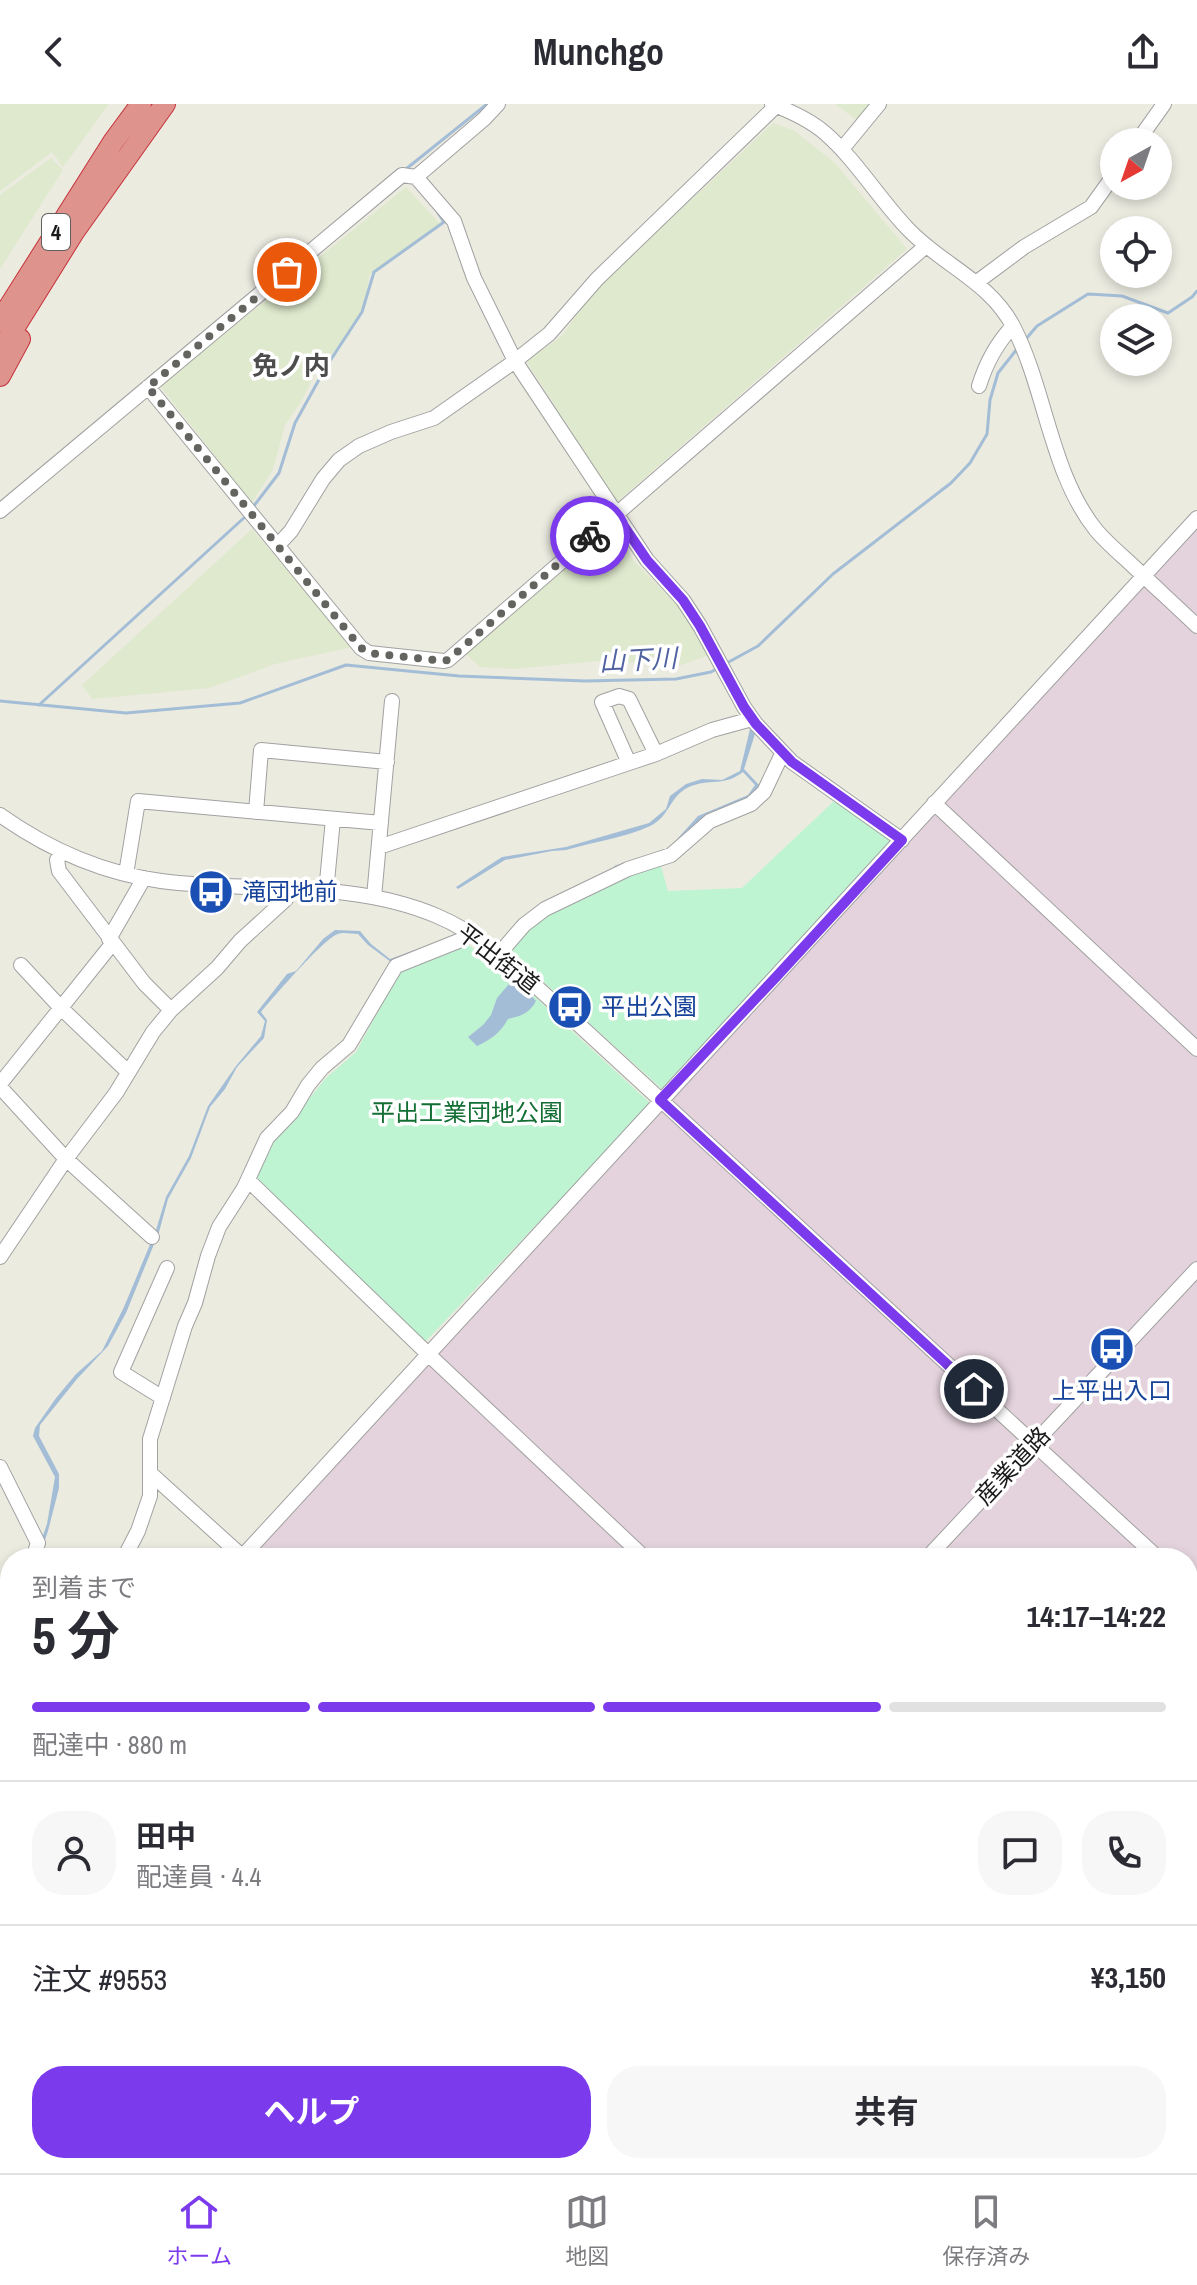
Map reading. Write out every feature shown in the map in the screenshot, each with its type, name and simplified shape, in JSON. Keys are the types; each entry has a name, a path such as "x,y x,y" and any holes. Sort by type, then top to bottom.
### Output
{"highway":[{"name":"4","path":"0,321 113,142 141,104"},
{"name":"4","path":"0,351 74,232 165,104"},
{"path":"0,301 68,198 113,142"},
{"path":"0,376 64,260 74,232"}],"street":[{"path":"416,177 498,104"},
{"path":"842,149 879,104"},
{"path":"1147,128 1164,104"},
{"path":"278,545 339,460 359,446 434,418 549,334 597,279 774,105 802,117 823,131 842,149 908,229 926,246 977,282 999,303 1022,347 1060,464 1075,498 1096,530 1197,626"},
{"path":"0,511 402,175 416,177 454,221 474,278 515,361 647,560 683,600 752,719 782,754 902,840"},
{"path":"977,282 1024,247 1091,207 1100,194"},
{"path":"148,387 361,648 369,653 444,661 926,246"},
{"path":"979,386 984,369 1000,340 1013,326"},
{"path":"250,1548 1197,518"},
{"path":"629,763 602,702 619,696 629,699 656,754"},
{"path":"374,897 392,701"},
{"path":"379,847 656,754 712,730 752,719"},
{"path":"256,812 261,750 387,762"},
{"path":"499,954 524,925 545,909 628,869 671,855 710,821 751,804 764,792 782,754"},
{"path":"126,874 138,801 381,823"},
{"path":"934,803 1197,1049"},
{"name":"平出街道","path":"0,815 62,852 126,874 177,882 374,897 437,916 470,933 499,954 660,1100 1147,1548"},
{"path":"326,892 333,819"},
{"path":"62,852 57,860 59,871 110,941 171,1010"},
{"path":"144,878 110,941 0,1086 66,1159 152,1237"},
{"path":"2,1249 116,1093 153,1032 240,941 286,899 290,889"},
{"path":"129,1548 150,1496 150,1439 185,1326 214,1241 267,1138 292,1112 322,1068 349,1045 396,966 461,940 470,933"},
{"path":"21,965 128,1072"},
{"path":"248,1180 634,1548"},
{"path":"163,1398 121,1372 167,1268"},
{"name":"産業道路","path":"936,1548 1195,1274"},
{"path":"0,1467 38,1543 36,1548"},
{"path":"150,1473 232,1548"}],"shaded area":[{"path":"1197,526 1197,1548 258,1548"}],"green space":[{"path":"0,104 109,104 63,167 52,152 0,191"},
{"path":"835,104 870,104 857,120"},
{"path":"773,123 793,130 834,162 907,249 617,502 526,361 562,336 593,292"},
{"path":"51,158 63,170 0,269 0,195"},
{"path":"406,187 441,225 369,275 366,305 349,336 318,368 285,425 273,469 252,503 160,386"},
{"path":"616,525 633,560 685,613 709,655 675,667 607,660 515,669 480,667 464,652"},
{"path":"252,529 352,647 275,664 210,688 92,699 82,685"},
{"path":"834,801 891,840 818,924 662,1089 505,947 524,925 659,859 668,891 742,888"},
{"name":"平出工業団地公園","path":"467,944 520,983 651,1104 425,1342 255,1176 274,1137 325,1079 356,1052 401,969"}],"water":[{"path":"750,729 755,734 744,769 759,785 750,798 672,851 615,869 614,866 669,848 698,816 748,795 755,785 743,772 736,777 723,781 703,783 682,791 662,817 650,826 566,850 505,860 458,889 456,887 502,857 566,847 649,823 666,809 670,796 686,784 702,779 722,780 740,771"},
{"path":"335,930 360,931 390,959 453,936 391,962 358,934 338,934 311,957 261,1012 267,1020 264,1038 237,1067 210,1107 191,1158 168,1199 159,1232 126,1313 108,1346 40,1425 39,1436 59,1474 59,1488 42,1548 39,1548 47,1524 55,1477 33,1436 35,1428 76,1374 102,1351 124,1307 156,1230 166,1197 189,1156 208,1106 236,1066 261,1036 265,1021 257,1012 287,974 296,971 323,939"},
{"path":"509,984 523,986 536,1001 534,1005 521,1015 508,1019 495,1035 477,1046 468,1037 491,1015 497,998"}],"waterway":[{"path":"408,171 406,169 487,104"},
{"path":"253,507 279,473 295,423 362,312 374,272 444,222 438,213"},
{"name":"山下川","path":"1025,340 1037,326 1088,294 1122,296 1168,313 1197,291"},
{"name":"山下川","path":"725,664 758,646 833,574 951,483 970,463 987,434 990,400 998,373 1017,349"},
{"path":"39,705 246,516"},
{"name":"山下川","path":"0,701 126,713 240,703 346,665 459,676 585,681 676,679 718,668"}],"way so far":[{"path":"287,272 148,387 361,648 369,653 448,660 590,536"}],"place":[{"name":"滝団地前","path":"211,892"},
{"name":"平出公園","path":"570,1007"},
{"name":"上平出入口","path":"1112,1349"}],"district":[{"name":"免ノ内","path":"291,366"}],"route":[{"path":"590,536 615,513 647,560 683,600 744,707 782,754 902,840 660,1100 974,1389"}]}
